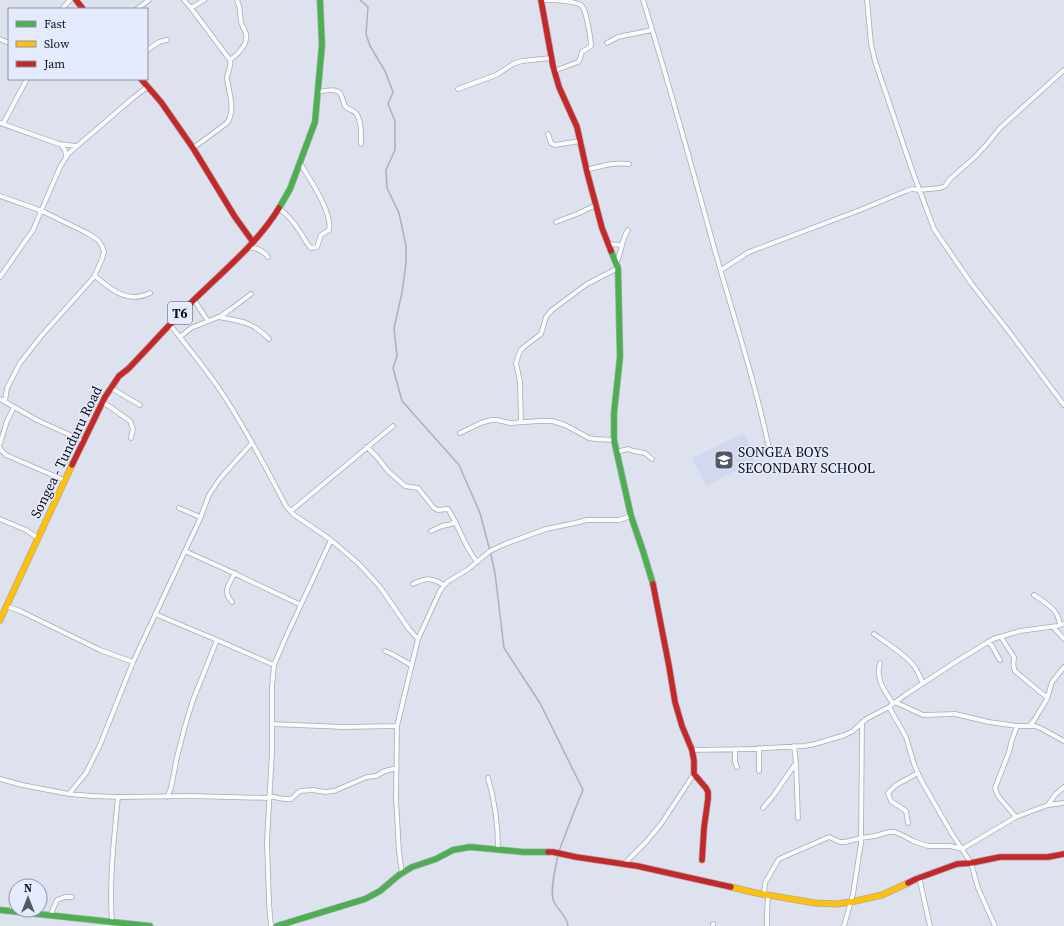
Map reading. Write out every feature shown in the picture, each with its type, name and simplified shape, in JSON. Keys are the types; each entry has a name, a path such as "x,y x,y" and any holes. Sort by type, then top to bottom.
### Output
{"main road":[{"path":"76,0 82,8"},
{"name":"Songea - Tunduru Road","path":"0,620 83,441 103,402 119,376 180,313 254,242 272,219 290,189 315,122 322,45 320,0"},
{"path":"541,0 554,71 559,87 577,127 586,170 602,228 617,266 620,357 614,413 614,440 631,516 653,584 669,666 674,702 692,750 694,774 708,792 702,860"},
{"path":"142,80 160,102 193,148 235,217 254,242"},
{"path":"277,926 365,899 380,891 402,873 419,864 436,859 453,850 470,847 523,852 553,852 593,860 637,866 766,895 815,903 836,904 882,895 919,877 957,864 971,863 1000,857 1048,857 1064,854"},
{"path":"50,916 150,926"}],"street":[{"path":"63,8 70,0"},
{"path":"138,8 149,0"},
{"path":"184,0 230,60 231,65 227,78 231,101 230,119 193,148"},
{"path":"191,8 204,0"},
{"path":"230,60 241,50 246,40 245,31 240,21 240,9 236,0"},
{"path":"541,0 578,3 584,7 587,22 591,46 582,52 578,62 554,71"},
{"path":"643,0 755,389 770,453"},
{"path":"867,0 872,52 919,190 934,229 970,283 1010,333 1064,406"},
{"path":"607,43 618,37 652,30"},
{"path":"148,49 159,42 167,40"},
{"path":"458,89 496,74 513,64 522,61 551,58"},
{"path":"721,270 749,252 906,191 912,189 919,190 940,188 945,186 950,179 975,157 1000,128 1064,70"},
{"path":"26,80 1,124 60,144 76,146"},
{"path":"0,278 33,230 60,167 69,153 147,87"},
{"path":"318,92 335,90 341,94 345,106 356,113 360,120 361,144"},
{"path":"548,134 551,143 555,145 580,141"},
{"path":"60,144 65,150 66,157"},
{"path":"278,208 290,218 300,230 311,248 317,247 321,235 329,230 329,218 325,207 300,162"},
{"path":"586,170 613,164 629,164"},
{"path":"0,196 42,211 88,233 98,240 104,252 95,276 42,335 20,363 7,388 5,401"},
{"path":"556,222 596,205"},
{"path":"521,422 520,382 516,363 520,351 541,334 546,317 552,310 587,284 617,266 624,238 628,230"},
{"path":"608,244 622,245"},
{"path":"248,248 251,247 261,250 268,257"},
{"path":"95,276 115,292 124,295 135,297 143,296 150,292"},
{"path":"180,337 191,328 218,317 251,294"},
{"path":"194,300 208,321"},
{"path":"218,317 238,320 254,326 269,340"},
{"path":"170,324 223,394 252,443 286,506 331,540 358,563 380,587 409,629 418,639"},
{"path":"111,388 140,405"},
{"path":"0,399 37,420 83,441"},
{"path":"103,402 130,421 133,429 131,438"},
{"path":"0,444 7,421 14,407"},
{"path":"460,433 481,423 492,420 510,423 552,421 565,424 590,438 614,440"},
{"path":"291,511 393,426"},
{"path":"69,794 86,773 100,745 133,662 185,551 209,495 219,480 252,443"},
{"path":"367,447 388,471 405,486 418,488 434,508 438,510 448,509 456,521 471,554 477,562"},
{"path":"0,448 6,455 64,480"},
{"path":"616,452 628,449 645,453 652,459"},
{"path":"179,508 200,517"},
{"path":"402,873 399,852 396,798 397,726 418,639 444,585 467,570 490,551 505,544 546,529 589,519 619,520 631,516"},
{"path":"0,519 26,530 38,538"},
{"path":"431,531 442,526 452,524 456,521"},
{"path":"271,926 267,847 274,664 331,540"},
{"path":"185,551 203,558 301,605"},
{"path":"232,602 227,595 227,590 235,573"},
{"path":"413,584 430,579 444,585"},
{"path":"692,750 804,746 845,735 853,731 862,722 989,641 1029,630 1062,625 1057,613 1034,595"},
{"path":"6,606 20,611 100,650 133,662"},
{"path":"155,614 274,664"},
{"path":"1053,627 1064,639"},
{"path":"874,634 910,661 915,667 923,683"},
{"path":"1000,637 1014,657 1013,665 1015,671 1047,697"},
{"path":"167,798 171,788 177,757 193,700 217,640"},
{"path":"989,641 1000,660"},
{"path":"384,651 411,665"},
{"path":"880,663 880,680 906,737 914,764 932,800 971,863 978,888 995,926"},
{"path":"1029,726 1037,716 1047,697 1052,682 1064,667"},
{"path":"892,704 923,715 961,715 977,720 1016,726 1029,726 1042,729 1064,741"},
{"path":"844,926 855,884 861,838 862,722"},
{"path":"272,724 343,727 397,726"},
{"path":"1016,726 1009,752 995,788 998,796 1016,817"},
{"path":"794,746 798,818"},
{"path":"759,748 759,771"},
{"path":"735,749 735,762 737,767"},
{"path":"763,808 796,763"},
{"path":"0,779 69,794 92,796 167,798 192,796 269,797 288,800 294,798 300,791 334,791 367,776 376,776 385,771 397,768"},
{"path":"908,823 906,811 891,801 888,792 896,785 918,773"},
{"path":"624,864 646,842 661,824 694,774"},
{"path":"488,778 496,818 498,850"},
{"path":"1048,805 1054,795 1064,787"},
{"path":"112,922 111,905 113,859 118,797"},
{"path":"767,926 765,883 779,859 812,846 826,838 831,837 843,842 888,832 895,832 913,841 928,846 950,846 962,850 1016,817 1048,805 1064,803"},
{"path":"919,877 930,926"},
{"path":"50,916 57,900 65,897 72,897"}],"shaded area":[{"name":"SONGEA BOYS SECONDARY SCHOOL","path":"744,433 755,461 706,486 692,458"}],"waterway":[{"path":"360,0 368,7 366,34 370,46 385,71 393,92 388,104 395,121 395,150 386,170 387,188 399,213 406,246 406,263 402,293 394,328 397,356 393,368 402,401 459,465 480,513 490,551 495,573 504,648 540,703 583,790 559,851"},
{"path":"558,855 552,892 554,902 566,919 568,926"}],"traffic: fast":[{"path":"279,208 290,189 315,122 322,45 320,0"},
{"path":"611,251 618,268 620,357 614,413 614,440 631,516 653,584"},
{"path":"277,926 365,899 380,891 399,875 412,867 436,859 453,850 470,847 523,852 548,852"},
{"path":"0,910 150,926"}],"traffic: slow":[{"path":"0,620 72,465"},
{"path":"731,887 756,893 815,903 836,904 882,895 908,883"}],"traffic: jam":[{"path":"76,0 82,8"},
{"path":"541,0 553,66 559,87 577,127 602,228 611,251"},
{"path":"142,80 161,102 193,148 235,217 253,242"},
{"path":"72,465 105,397 119,376 128,369 191,303 253,243 279,208"},
{"path":"653,584 675,702 682,726 692,750 694,774 708,792 702,860"},
{"path":"548,852 637,866 731,887"},
{"path":"908,883 957,864 971,863 1000,857 1048,857 1064,854"}],"place":[{"name":"SONGEA BOYS SECONDARY SCHOOL","path":"724,460"}]}
